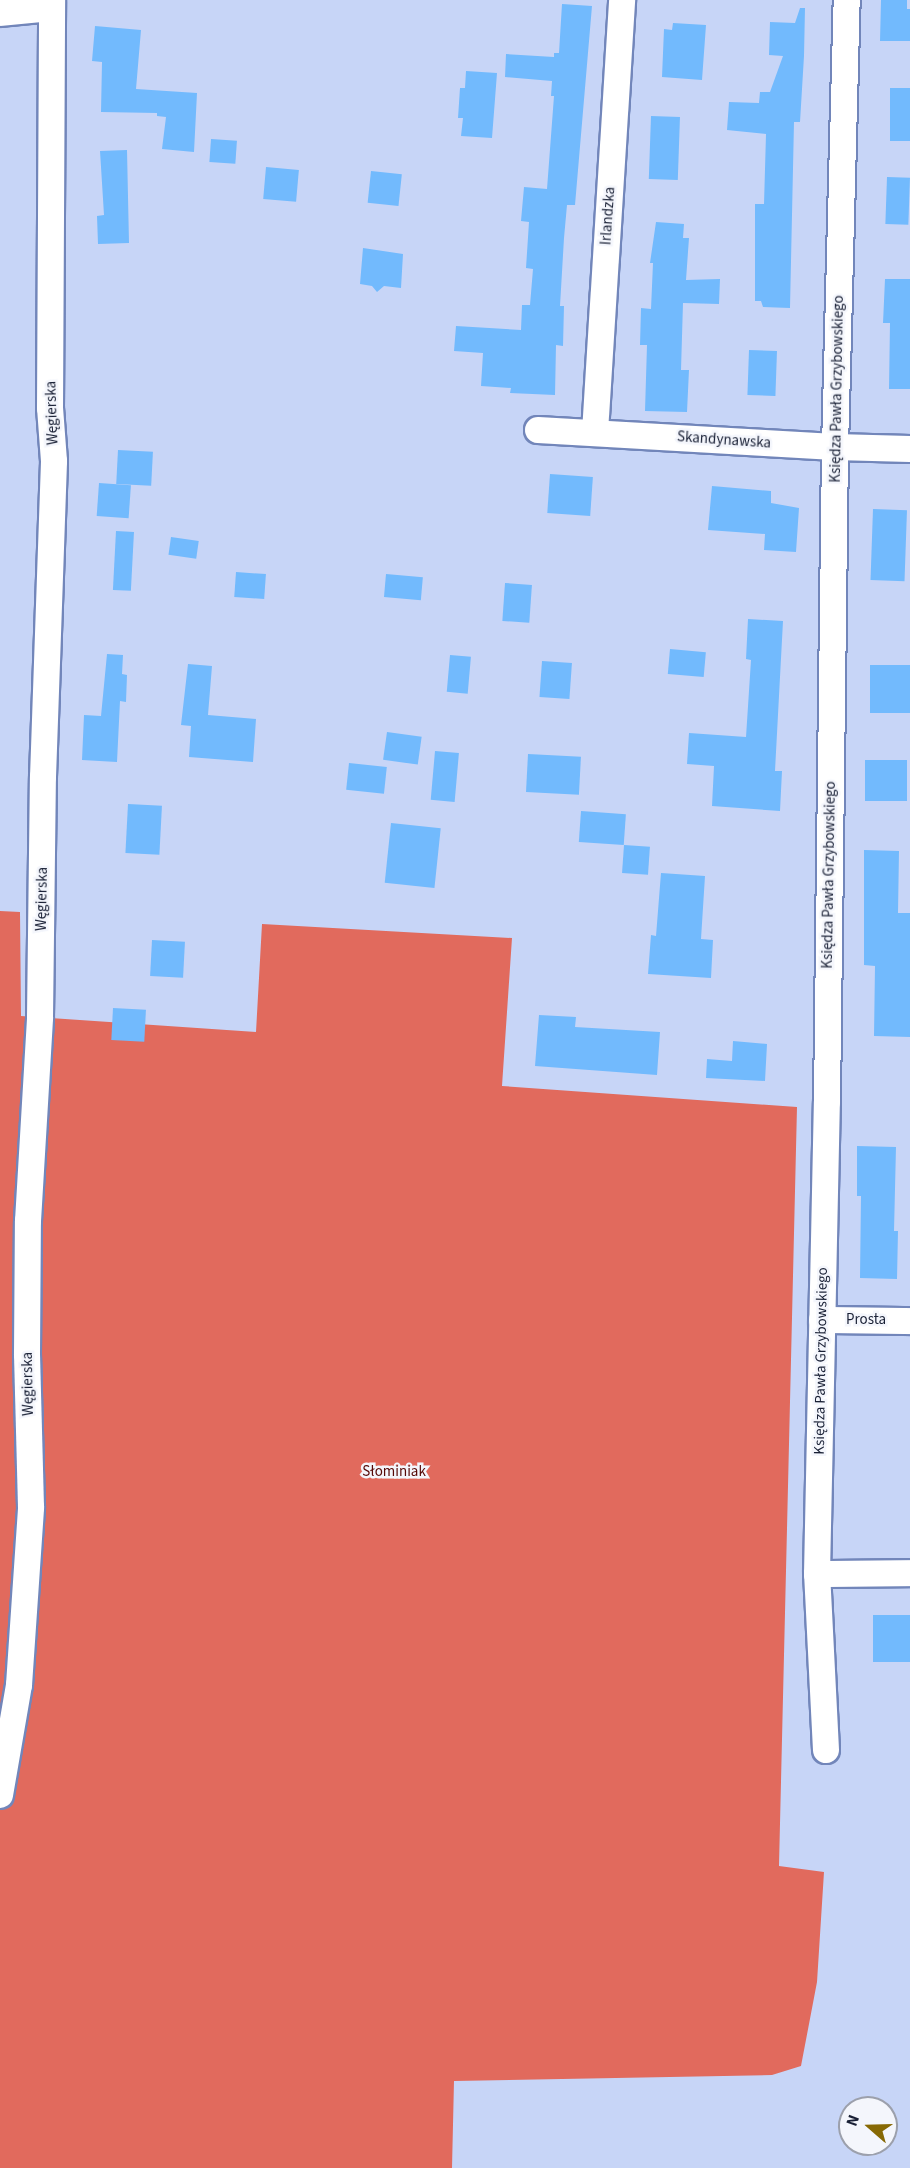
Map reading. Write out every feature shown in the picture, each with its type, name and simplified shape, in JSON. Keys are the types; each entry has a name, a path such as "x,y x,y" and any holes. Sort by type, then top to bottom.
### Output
{"street":[{"name":"Irlandzka","path":"595,432 622,0"},
{"name":"Księdza Pawła Grzybowskiego","path":"825,1750 817,1574 835,447 847,0"},
{"path":"0,13 51,4"},
{"name":"Węgierska","path":"0,1796 20,1685 31,1507 27,1354 28,1221 40,1017 44,777 54,462 50,408 51,4"},
{"name":"Skandynawska","path":"538,430 835,447 910,448"},
{"name":"Prosta","path":"822,1320 910,1321"},
{"path":"817,1574 910,1573"}],"green space":[{"name":"Słominiak","path":"0,911 20,912 21,1016 256,1032 262,924 512,938 502,1086 797,1107 779,1866 824,1872 817,1982 801,2066 772,2075 454,2081 452,2168 0,2168"}],"building":[{"path":"881,0 907,0 907,9 910,9 910,41 880,41"},
{"path":"562,4 592,6 575,205 567,205 564,238 560,306 564,306 563,346 556,345 555,395 510,393 511,388 481,386 483,353 454,351 456,326 521,330 522,305 530,305 533,269 526,268 529,222 521,221 524,187 547,189 554,96 551,96 552,81 505,77 506,54 554,57 554,53 559,53"},
{"path":"800,8 805,8 804,56 800,122 794,122 790,308 763,307 761,301 755,301 755,204 764,204 766,134 727,130 729,102 759,103 760,92 770,92 783,56 769,55 770,22 795,23"},
{"path":"673,23 706,25 702,80 662,77 664,29 672,30"},
{"path":"95,26 141,30 136,89 197,93 194,152 162,149 166,117 157,116 157,113 101,112 102,62 92,61"},
{"path":"466,71 497,73 492,138 461,136 463,118 458,118 460,88 465,88"},
{"path":"890,88 910,88 910,141 890,141"},
{"path":"651,116 680,117 678,180 649,179"},
{"path":"211,139 237,141 235,164 209,162"},
{"path":"127,150 129,243 98,244 97,216 104,215 100,151"},
{"path":"266,167 299,170 296,202 263,199"},
{"path":"371,171 402,174 398,206 368,203"},
{"path":"887,177 910,178 908,225 885,224"},
{"path":"656,222 684,224 683,238 689,238 686,280 720,279 719,304 683,303 681,370 689,370 687,412 645,411 647,345 640,345 641,308 651,309 653,263 650,263"},
{"path":"363,248 403,254 401,288 384,286 377,292 372,286 360,284"},
{"path":"885,279 910,279 910,389 889,389 890,323 883,323"},
{"path":"749,350 777,351 775,396 747,395"},
{"path":"118,450 153,452 151,486 116,484"},
{"path":"550,474 593,477 590,516 547,513"},
{"path":"99,483 131,485 129,518 97,516"},
{"path":"712,486 771,491 771,503 799,508 796,552 764,550 765,534 708,530"},
{"path":"873,509 907,510 905,581 871,580"},
{"path":"116,531 134,532 131,591 113,590"},
{"path":"171,537 199,541 196,559 168,555"},
{"path":"236,572 266,574 264,599 234,597"},
{"path":"386,574 423,577 421,600 384,597"},
{"path":"505,583 532,585 529,623 502,621"},
{"path":"748,619 783,621 775,771 782,771 780,811 712,806 714,766 687,764 689,733 746,737 751,660 746,659"},
{"path":"670,649 706,652 704,677 668,674"},
{"path":"107,654 123,655 122,674 127,675 126,702 120,701 117,762 82,760 84,715 101,716"},
{"path":"450,655 471,657 468,694 447,692"},
{"path":"542,661 572,663 569,699 539,697"},
{"path":"188,664 212,666 208,715 256,719 253,762 189,757 191,726 181,725"},
{"path":"870,665 910,665 910,713 870,713"},
{"path":"387,732 422,737 418,765 383,760"},
{"path":"435,751 459,753 455,802 431,800"},
{"path":"528,754 581,757 579,795 526,792"},
{"path":"865,760 907,760 907,801 865,801"},
{"path":"349,763 387,767 384,794 346,790"},
{"path":"128,804 162,806 159,855 125,853"},
{"path":"581,811 626,814 624,845 579,842"},
{"path":"391,823 441,828 434,888 385,883"},
{"path":"624,845 650,847 648,875 622,873"},
{"path":"864,850 899,851 898,913 910,913 910,1037 874,1036 875,966 864,965"},
{"path":"661,873 705,876 701,939 713,940 711,978 648,974 651,935 656,936"},
{"path":"152,940 185,942 183,978 150,976"},
{"path":"113,1008 146,1010 144,1042 111,1040"},
{"path":"539,1015 576,1017 575,1027 660,1032 657,1075 535,1066"},
{"path":"733,1041 767,1044 765,1081 706,1078 707,1059 732,1061"},
{"path":"857,1146 896,1147 894,1231 898,1231 897,1279 860,1278 861,1196 857,1196"},
{"path":"873,1615 910,1615 910,1662 873,1662"}]}
